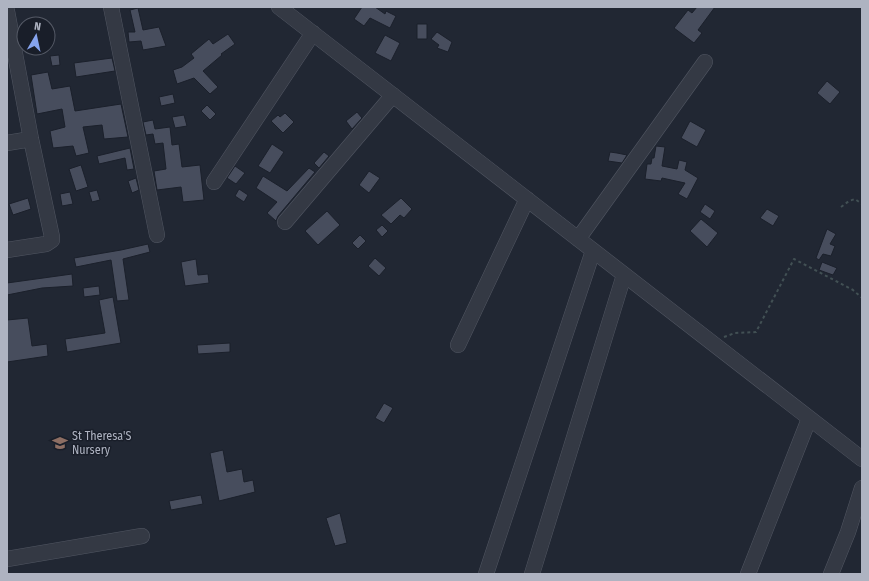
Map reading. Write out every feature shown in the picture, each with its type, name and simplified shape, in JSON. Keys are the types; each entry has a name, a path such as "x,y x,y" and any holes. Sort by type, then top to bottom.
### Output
{"street":[{"path":"111,7 157,235"},
{"path":"279,7 808,419 862,459"},
{"path":"7,11 52,240 46,244 7,250"},
{"path":"214,182 313,33"},
{"path":"578,239 705,62"},
{"path":"285,222 393,95"},
{"path":"7,143 31,139"},
{"path":"458,345 526,199"},
{"path":"486,574 593,251"},
{"path":"532,574 624,275"},
{"path":"748,574 808,419"},
{"path":"831,574 848,532 862,488"},
{"path":"7,559 142,536"}],"path":[{"path":"841,207 849,201 855,199 862,204"},
{"path":"710,342 735,333 756,332 794,259 853,290 862,298"}],"building":[{"path":"362,7 375,7 385,14 386,11 396,16 390,28 370,18 364,26 354,19"},
{"path":"697,7 715,7 698,30 702,33 694,43 674,28 688,10 692,13"},
{"path":"138,8 143,30 159,27 166,46 143,50 141,41 129,42 128,32 135,32 130,10"},
{"path":"417,24 427,24 427,39 417,39"},
{"path":"437,32 452,42 448,52 437,48 439,45 431,39"},
{"path":"228,34 235,44 221,54 222,55 203,71 218,87 210,94 194,78 177,84 173,70 182,67 194,58 191,54 209,39 213,44"},
{"path":"385,35 400,43 391,61 375,53"},
{"path":"59,55 60,65 52,66 50,56"},
{"path":"112,58 115,71 76,77 74,63"},
{"path":"48,72 52,89 70,86 75,111 121,104 128,137 104,139 102,125 83,127 89,153 76,156 73,146 53,148 50,131 65,127 62,109 37,114 31,75"},
{"path":"827,81 840,92 830,104 817,93"},
{"path":"173,94 175,103 161,106 159,97"},
{"path":"207,105 216,114 210,120 201,111"},
{"path":"357,112 362,118 352,129 346,121"},
{"path":"285,113 294,122 283,133 271,121 278,115 280,117"},
{"path":"184,115 187,126 175,128 172,117"},
{"path":"153,120 155,129 170,127 172,145 179,144 182,167 200,165 204,200 183,202 181,187 157,190 154,171 166,169 163,143 155,144 153,134 146,135 143,122"},
{"path":"690,121 706,130 697,147 681,138"},
{"path":"272,144 284,152 270,173 258,166"},
{"path":"656,146 665,147 662,166 677,169 679,160 687,162 685,170 698,178 687,199 678,194 685,183 662,178 661,181 645,179 647,164 651,164 652,158 654,158"},
{"path":"130,148 134,169 127,170 125,158 99,164 97,156"},
{"path":"324,152 329,156 319,168 314,163"},
{"path":"610,152 627,155 622,163 608,161"},
{"path":"81,165 88,187 76,191 69,169"},
{"path":"235,166 245,173 236,184 227,178"},
{"path":"309,168 315,172 278,216 276,221 267,213 277,202 256,188 263,176 287,191"},
{"path":"369,171 380,178 369,193 359,185"},
{"path":"136,178 139,190 132,193 128,181"},
{"path":"239,189 248,195 244,202 235,196"},
{"path":"97,190 100,200 92,202 89,192"},
{"path":"70,192 73,204 62,206 60,194"},
{"path":"28,198 31,209 13,215 9,204"},
{"path":"401,198 412,209 404,218 400,215 391,224 381,215"},
{"path":"705,204 715,211 710,219 700,212"},
{"path":"767,209 779,216 773,226 760,218"},
{"path":"327,211 340,225 318,245 305,231"},
{"path":"701,219 718,233 707,247 690,231"},
{"path":"382,225 388,231 382,237 376,230"},
{"path":"827,229 836,234 830,244 835,246 831,256 823,254 819,260 816,258"},
{"path":"360,235 366,241 358,249 352,243"},
{"path":"148,244 150,252 123,259 129,300 117,301 111,260 76,267 74,258"},
{"path":"375,258 386,268 379,276 368,266"},
{"path":"196,259 198,275 208,274 209,283 185,286 181,262"},
{"path":"822,262 837,268 833,275 819,270"},
{"path":"72,274 73,286 42,288 7,295 7,283"},
{"path":"99,286 100,295 84,297 83,288"},
{"path":"113,297 121,343 67,352 65,339 105,333 99,300"},
{"path":"28,318 32,346 47,344 48,356 7,362 7,320"},
{"path":"230,343 230,352 198,354 197,345"},
{"path":"384,403 393,408 384,423 375,418"},
{"path":"223,450 227,472 242,469 244,482 253,480 255,492 219,501 210,453"},
{"path":"201,495 203,504 171,510 169,501"},
{"path":"340,513 347,543 335,546 326,518"}],"place":[{"name":"St Theresa'S Nursery","path":"60,443"}]}
